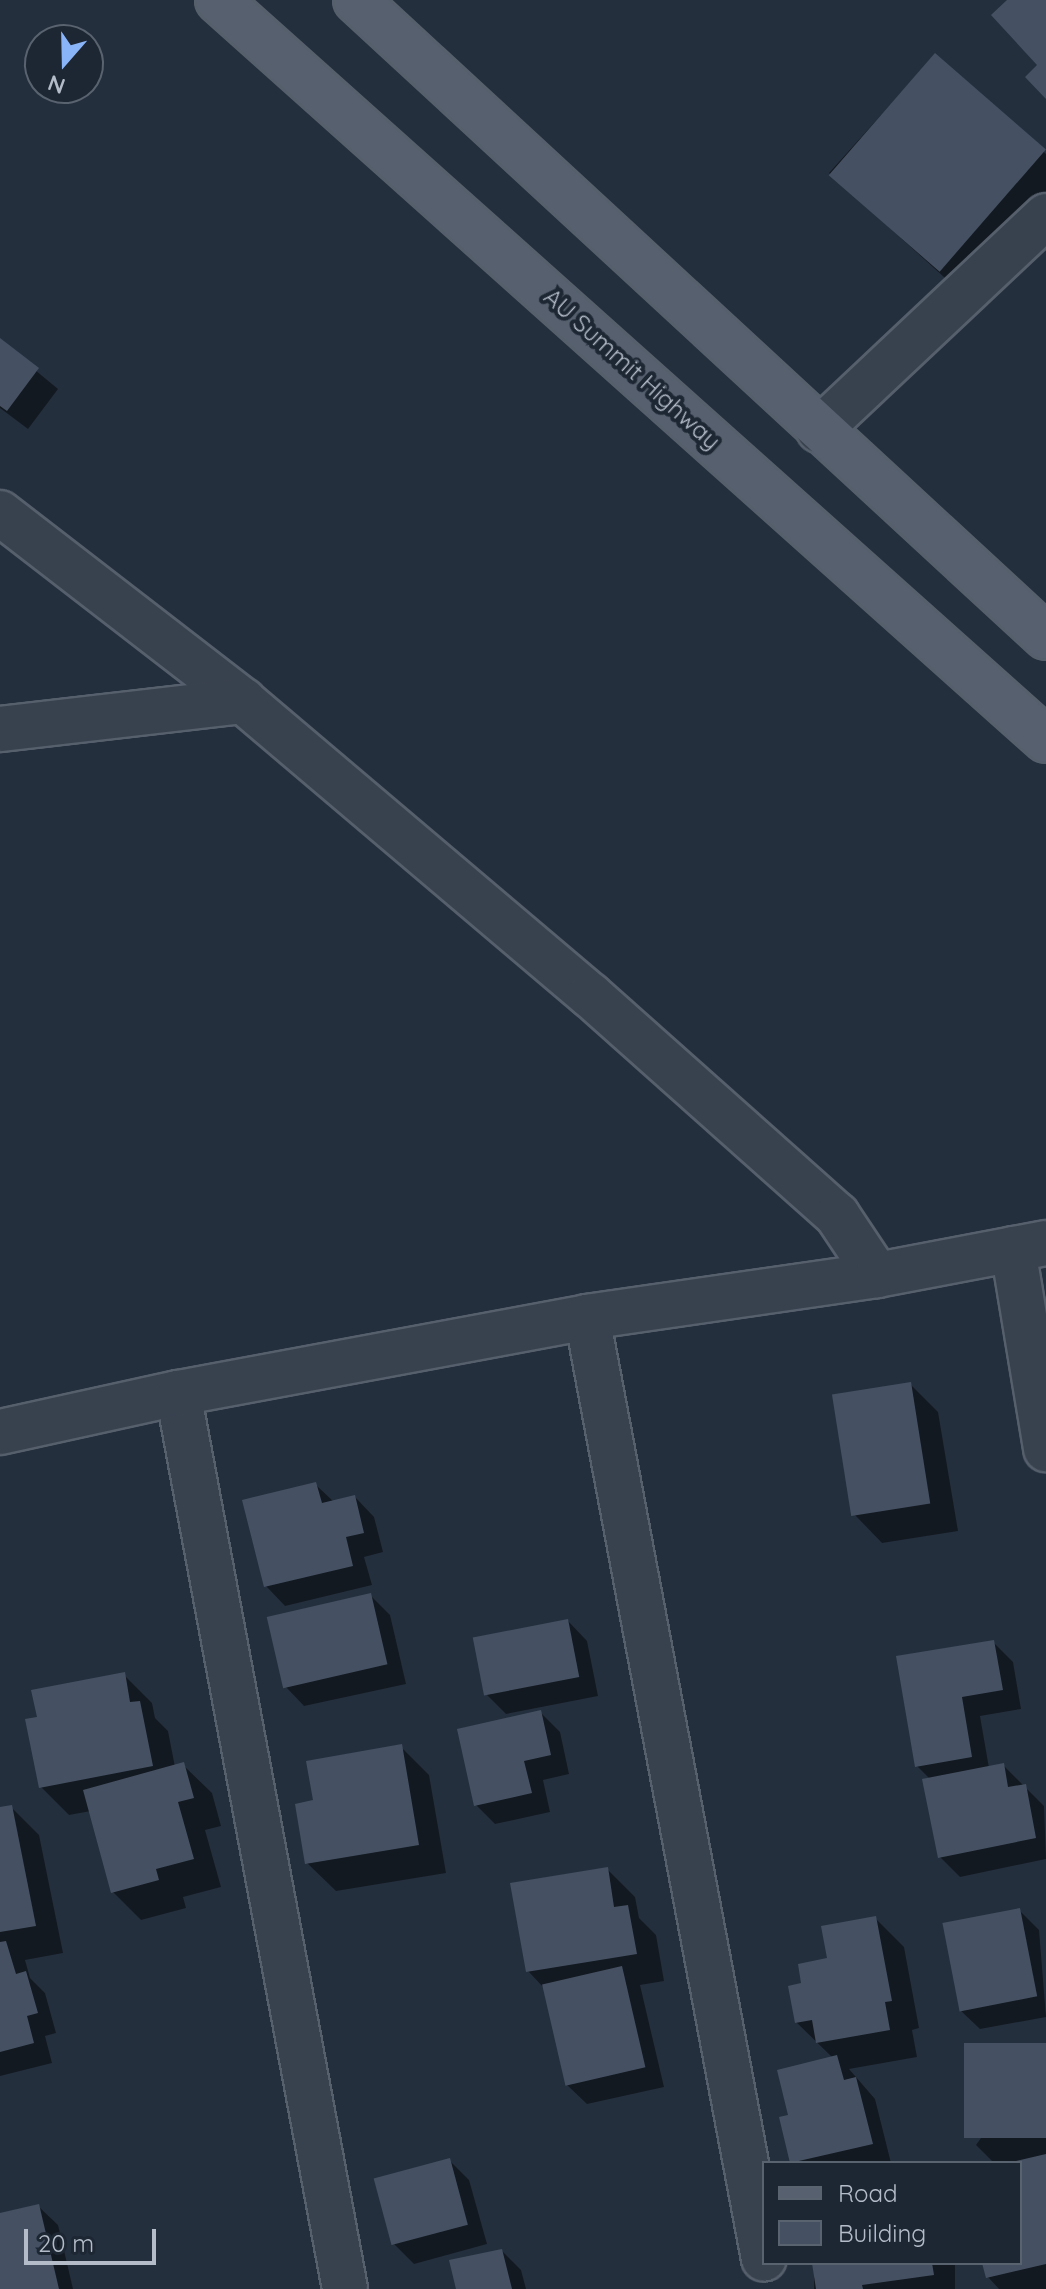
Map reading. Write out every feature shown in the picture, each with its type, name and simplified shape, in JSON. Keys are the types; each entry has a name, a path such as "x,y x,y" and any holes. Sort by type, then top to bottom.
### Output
{"main road":[{"name":"AU Summit Highway","path":"218,0 1046,740"},
{"path":"356,0 1046,637"}],"street":[{"path":"819,430 1046,216"},
{"path":"0,513 243,701 590,995 837,1215 877,1275"},
{"path":"0,729 243,701"},
{"path":"0,1432 178,1393 587,1317 877,1275 1029,1246 1046,1449"},
{"path":"587,1317 762,2250"},
{"path":"178,1393 345,2289"},
{"path":"765,2265 769,2289"}],"building":[{"path":"1007,0 1046,0 1046,99 1025,77 1037,65 991,15"},
{"path":"935,53 1046,149 940,272 829,175"},
{"path":"0,338 39,368 7,411 0,406"},
{"path":"911,1382 930,1503 851,1516 832,1395"},
{"path":"316,1482 322,1503 355,1495 364,1533 346,1537 353,1566 264,1587 242,1500"},
{"path":"371,1593 387,1664 283,1688 267,1617"},
{"path":"568,1619 579,1677 484,1695 473,1638"},
{"path":"994,1640 1003,1690 962,1697 972,1757 915,1767 896,1656"},
{"path":"125,1672 130,1702 140,1701 153,1766 39,1788 25,1719 37,1717 31,1690"},
{"path":"541,1710 551,1755 524,1761 532,1793 474,1806 457,1729"},
{"path":"402,1744 419,1845 305,1864 295,1804 313,1800 306,1761"},
{"path":"184,1762 194,1798 178,1802 194,1859 156,1869 159,1880 111,1893 83,1790"},
{"path":"1004,1763 1008,1787 1026,1784 1036,1838 938,1858 922,1779"},
{"path":"12,1805 36,1926 0,1932 0,1807"},
{"path":"608,1867 614,1907 628,1905 637,1954 526,1972 510,1883"},
{"path":"1020,1908 1037,1996 960,2011 942,1923"},
{"path":"876,1916 892,2001 885,2002 890,2030 816,2043 812,2020 795,2023 788,1986 801,1983 798,1964 827,1958 821,1926"},
{"path":"6,1941 16,1974 26,1971 38,2013 27,2016 34,2043 0,2052 0,1942"},
{"path":"622,1966 645,2067 565,2086 542,1984"},
{"path":"964,2043 1046,2043 1046,2138 964,2138"},
{"path":"837,2055 844,2080 856,2077 873,2144 790,2161 779,2117 788,2115 777,2070"},
{"path":"1046,2154 1046,2264 986,2278 983,2265 1022,2265 1022,2161 1016,2161"},
{"path":"450,2158 468,2225 392,2245 374,2178"},
{"path":"39,2204 59,2289 0,2289 0,2213"},
{"path":"502,2249 512,2289 456,2289 449,2260"},
{"path":"812,2265 932,2265 934,2275 862,2285 863,2289 816,2289"}]}
